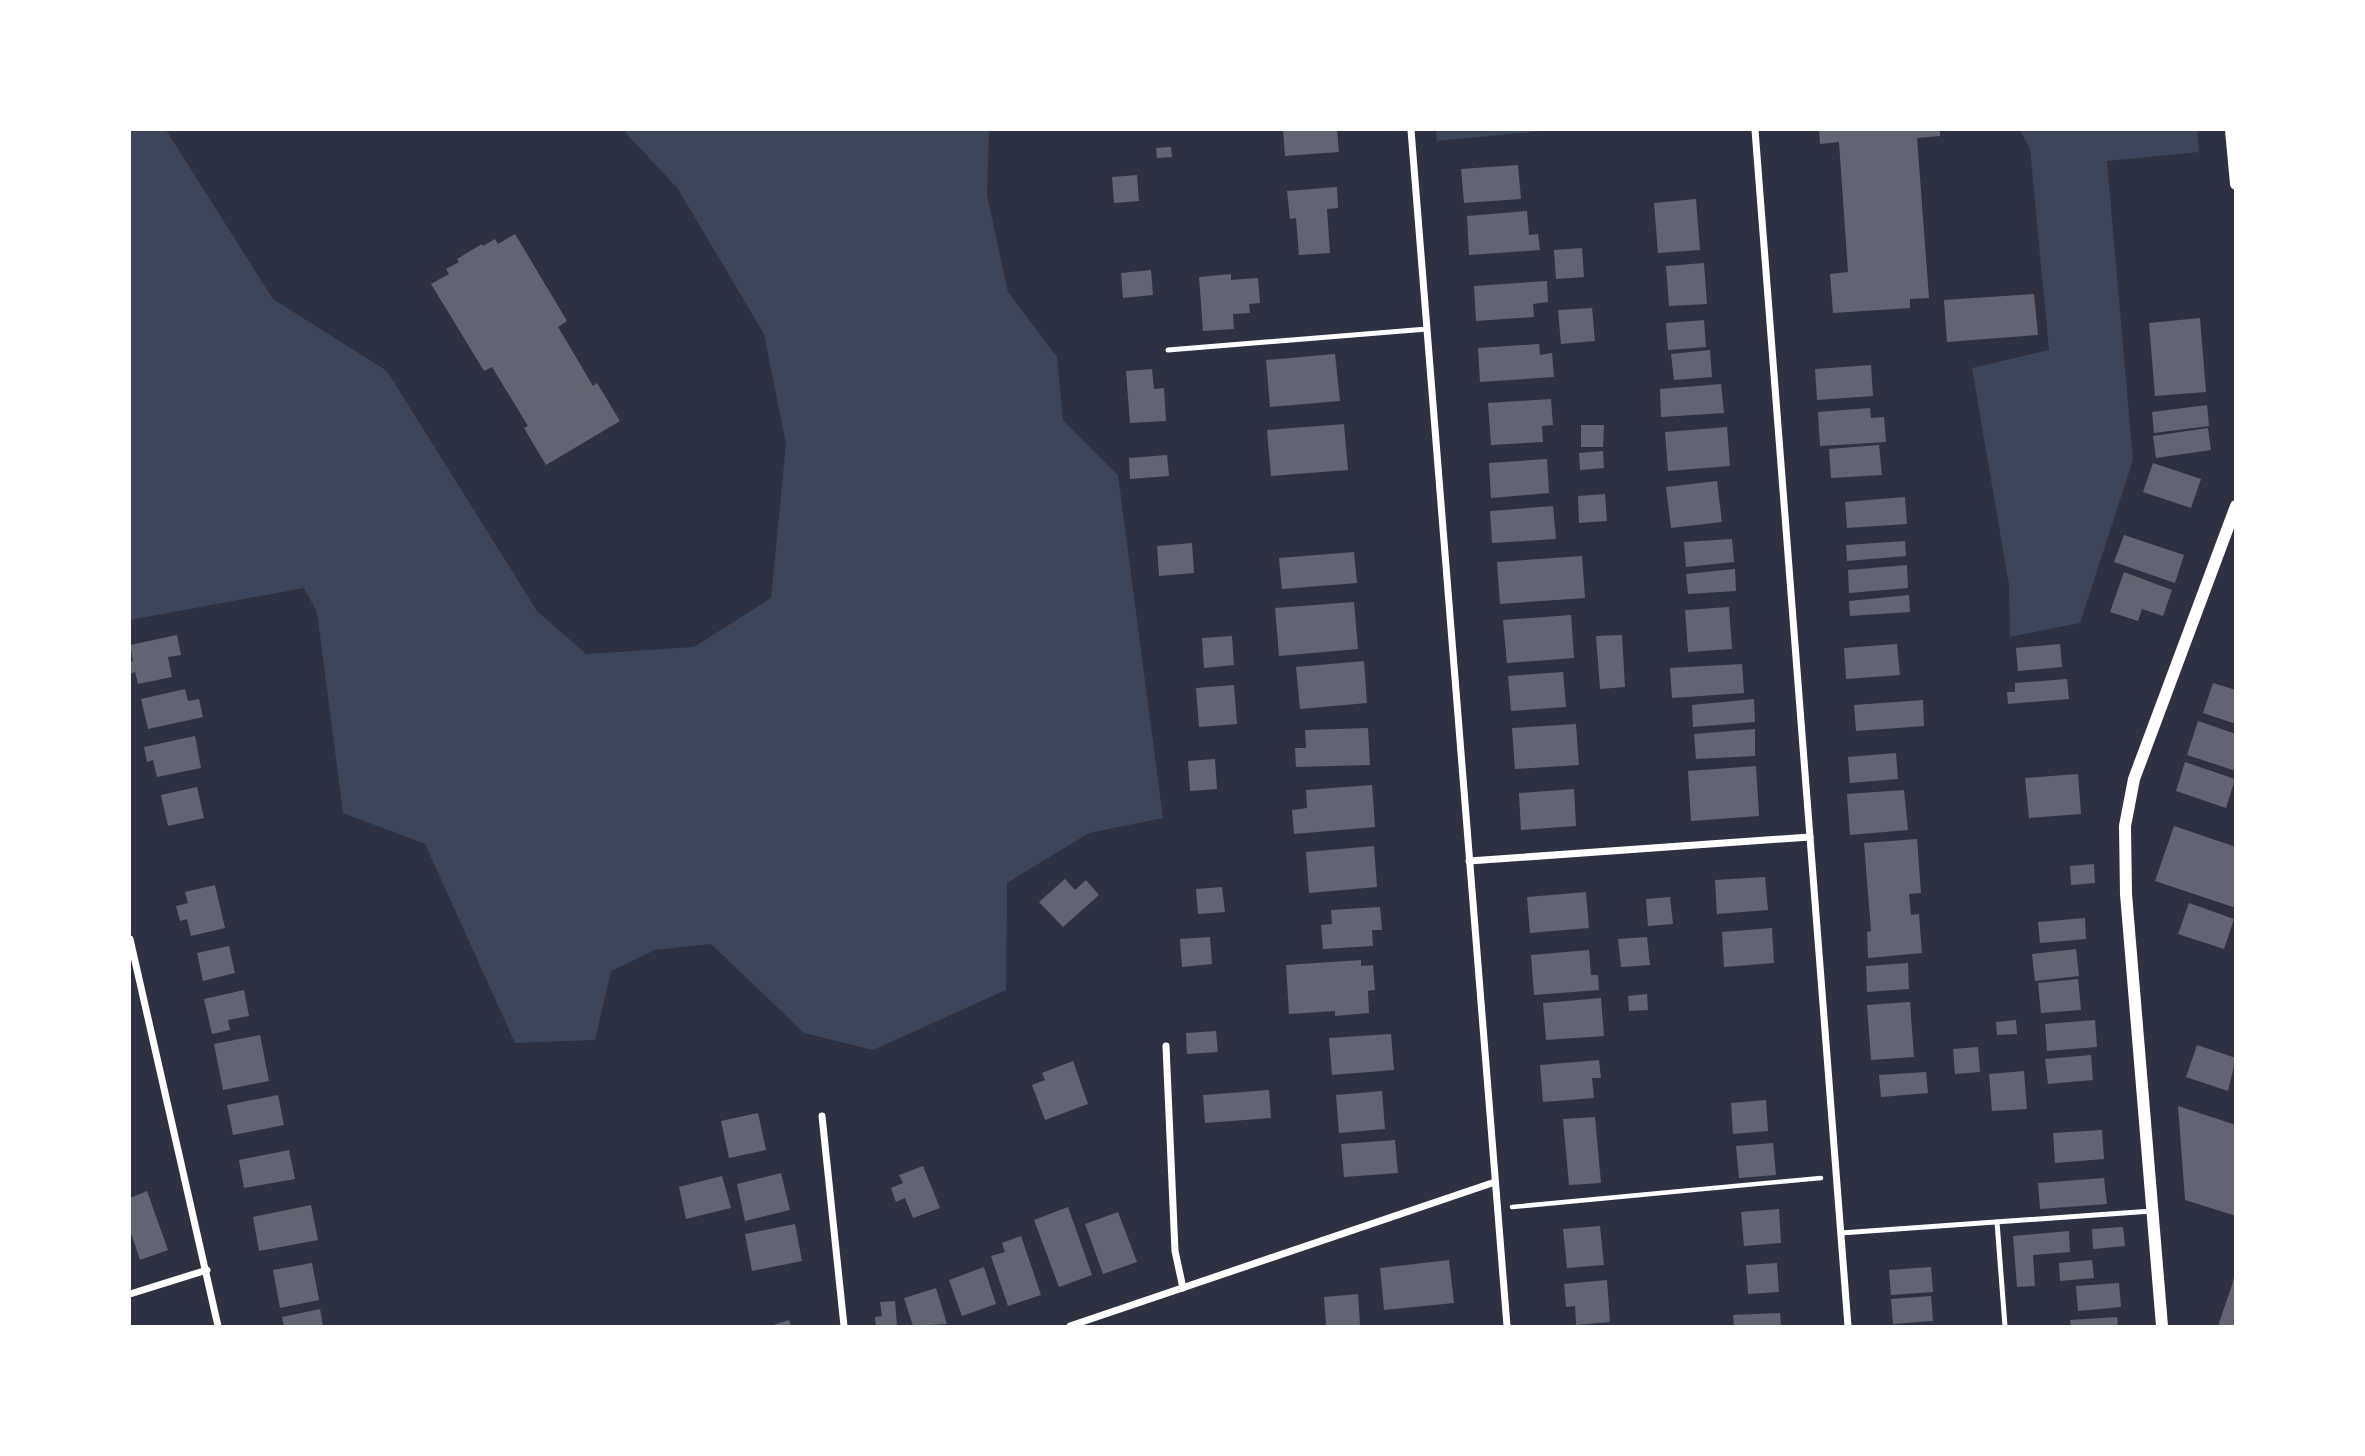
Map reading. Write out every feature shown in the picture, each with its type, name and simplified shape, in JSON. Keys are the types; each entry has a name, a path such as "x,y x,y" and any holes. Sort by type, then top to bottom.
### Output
{"street":[{"path":"1411,130 1507,1326"},
{"path":"1755,130 1848,1326"},
{"path":"2231,130 2235,184"},
{"path":"2162,1326 2126,894 2125,826 2141,757 2235,506"},
{"path":"1469,861 1810,837"},
{"path":"130,939 218,1326"},
{"path":"1166,1046 1175,1251 1183,1288"},
{"path":"822,1116 844,1326"},
{"path":"1070,1326 1495,1182"},
{"path":"130,1294 207,1270"}],"lane":[{"path":"1168,350 1427,329"},
{"path":"1841,1233 2152,1211"},
{"path":"1997,1222 2005,1326"}],"path":[{"path":"1497,1209 1836,1176"}],"shaded area":[{"path":"130,130 166,130 273,299 387,371 537,611 586,654 694,647 771,598 786,444 764,334 678,189 623,130 989,130 987,195 1008,292 1057,357 1063,420 1118,475 1163,818 1089,833 1007,883 1006,990 873,1050 804,1033 711,944 655,950 611,971 595,1040 515,1043 425,844 343,813 317,612 304,588 130,620"},
{"path":"1436,130 1552,130 1437,141"},
{"path":"2020,130 2197,130 2199,152 2107,161 2133,460 2080,623 2010,637 2009,585 1972,368 2049,350 2030,149"}],"building":[{"path":"1283,130 1337,130 1339,152 1285,156"},
{"path":"1819,130 1940,130 1940,136 1917,138 1929,298 1910,299 1910,308 1833,313 1830,274 1848,272 1839,142 1820,144"},
{"path":"1171,147 1172,157 1157,158 1156,148"},
{"path":"1518,165 1521,199 1464,203 1461,169"},
{"path":"1137,175 1139,201 1114,203 1112,177"},
{"path":"1337,187 1338,208 1327,209 1330,253 1299,255 1296,218 1290,219 1287,191"},
{"path":"1696,199 1700,250 1658,253 1654,203"},
{"path":"1527,211 1529,235 1538,234 1540,250 1469,255 1467,216"},
{"path":"515,234 567,321 558,327 593,386 597,383 620,421 546,465 524,428 528,426 492,367 484,371 431,284 449,274 446,269 459,262 457,259 482,244 483,246 495,239 498,244"},
{"path":"1582,248 1584,277 1556,279 1554,250"},
{"path":"1704,263 1707,304 1669,306 1666,266"},
{"path":"1151,270 1153,295 1123,298 1121,273"},
{"path":"1231,274 1231,280 1258,278 1260,303 1249,304 1250,313 1233,314 1234,329 1203,331 1199,277"},
{"path":"1547,281 1548,302 1533,304 1534,317 1476,321 1474,286"},
{"path":"2034,294 2038,335 1947,342 1944,300"},
{"path":"1592,308 1595,341 1561,344 1558,310"},
{"path":"2200,318 2206,392 2155,396 2149,323"},
{"path":"1704,320 1706,347 1668,350 1666,323"},
{"path":"1539,344 1540,355 1552,353 1554,377 1480,382 1478,348"},
{"path":"1710,350 1712,377 1674,380 1671,354"},
{"path":"1335,354 1340,401 1270,407 1266,360"},
{"path":"1871,365 1873,396 1817,400 1815,369"},
{"path":"1152,369 1154,389 1164,388 1166,421 1130,423 1126,371"},
{"path":"1721,384 1724,413 1661,417 1660,389"},
{"path":"1551,399 1553,425 1542,426 1543,442 1491,445 1488,403"},
{"path":"2207,405 2209,426 2154,433 2152,412"},
{"path":"1870,408 1871,418 1884,417 1886,442 1820,446 1818,412"},
{"path":"1344,424 1348,470 1271,476 1267,430"},
{"path":"1581,425 1604,425 1603,447 1581,447"},
{"path":"1727,427 1730,466 1668,471 1665,432"},
{"path":"2208,428 2211,450 2156,458 2153,436"},
{"path":"1879,445 1882,475 1831,478 1829,449"},
{"path":"1603,451 1604,468 1580,470 1579,453"},
{"path":"1167,455 1169,476 1130,479 1129,458"},
{"path":"1547,459 1549,493 1491,498 1489,463"},
{"path":"2153,463 2201,479 2191,508 2143,492"},
{"path":"1717,481 1722,522 1671,528 1666,487"},
{"path":"1605,494 1607,521 1579,523 1578,496"},
{"path":"1905,497 1907,524 1847,528 1845,502"},
{"path":"1553,506 1556,539 1492,543 1490,511"},
{"path":"2124,535 2184,555 2175,583 2114,562"},
{"path":"1732,539 1734,562 1686,567 1684,542"},
{"path":"1905,541 1906,556 1847,561 1846,545"},
{"path":"1192,543 1194,573 1159,576 1157,546"},
{"path":"1354,552 1357,583 1282,589 1279,558"},
{"path":"1582,556 1585,598 1500,604 1497,562"},
{"path":"1907,565 1908,588 1849,593 1848,570"},
{"path":"1735,569 1736,591 1688,594 1686,574"},
{"path":"2124,572 2172,590 2163,616 2142,609 2138,621 2110,612"},
{"path":"1909,595 1910,612 1850,616 1849,601"},
{"path":"1354,602 1358,649 1279,656 1275,608"},
{"path":"1729,607 1732,649 1688,652 1685,610"},
{"path":"1571,615 1574,658 1507,663 1503,620"},
{"path":"177,635 181,655 168,657 172,677 138,684 135,672 130,674 130,662 133,661 130,645"},
{"path":"1622,635 1625,687 1600,689 1596,636"},
{"path":"1232,636 1234,665 1204,668 1202,638"},
{"path":"1897,644 1900,675 1846,679 1844,648"},
{"path":"2060,644 2062,667 2018,671 2016,648"},
{"path":"1364,661 1367,703 1300,709 1296,667"},
{"path":"1742,664 1744,693 1672,698 1670,668"},
{"path":"1563,672 1566,707 1511,711 1508,676"},
{"path":"2067,679 2069,699 2008,704 2007,692 2015,692 2015,683"},
{"path":"2213,683 2236,690 2236,724 2203,713"},
{"path":"1234,685 1237,724 1199,727 1196,688"},
{"path":"185,689 188,701 199,699 203,717 148,729 141,699"},
{"path":"1754,699 1755,722 1693,727 1692,705"},
{"path":"1923,700 1924,726 1856,731 1854,705"},
{"path":"2198,721 2236,734 2236,771 2187,755"},
{"path":"1576,724 1579,765 1515,769 1512,728"},
{"path":"1368,728 1370,765 1296,767 1295,748 1306,748 1305,730"},
{"path":"1755,729 1755,756 1696,759 1694,734"},
{"path":"195,736 201,768 157,777 153,760 147,762 144,747"},
{"path":"1896,753 1898,779 1850,783 1848,757"},
{"path":"1215,759 1217,789 1190,791 1188,761"},
{"path":"2185,762 2235,779 2226,808 2176,791"},
{"path":"1756,766 1759,816 1691,821 1688,771"},
{"path":"2078,774 2081,814 2029,818 2025,778"},
{"path":"1372,785 1375,827 1294,834 1292,810 1307,808 1306,790"},
{"path":"197,787 204,818 168,826 161,795"},
{"path":"1574,789 1576,826 1521,830 1519,793"},
{"path":"1904,790 1908,830 1850,835 1847,794"},
{"path":"2174,826 2236,847 2236,908 2155,881"},
{"path":"1917,839 1921,893 1909,894 1911,915 1919,914 1922,953 1868,958 1867,932 1871,931 1864,843"},
{"path":"1374,846 1377,887 1309,893 1306,852"},
{"path":"2094,864 2095,883 2071,885 2070,866"},
{"path":"1765,877 1768,910 1717,914 1715,880"},
{"path":"1065,879 1075,890 1086,880 1099,895 1063,927 1039,902"},
{"path":"215,885 225,928 191,936 187,919 180,921 176,906 188,903 185,892"},
{"path":"1222,887 1225,912 1198,914 1196,889"},
{"path":"1586,892 1589,928 1530,933 1527,897"},
{"path":"1670,897 1673,924 1648,926 1646,899"},
{"path":"2189,903 2234,919 2224,949 2178,934"},
{"path":"1380,907 1382,930 1372,930 1373,946 1323,949 1321,925 1332,924 1331,910"},
{"path":"2085,918 2086,939 2040,943 2038,922"},
{"path":"1772,928 1774,963 1724,967 1722,932"},
{"path":"1210,937 1212,964 1182,967 1180,939"},
{"path":"1647,937 1650,965 1621,967 1618,939"},
{"path":"229,946 235,973 203,981 197,953"},
{"path":"2076,949 2079,976 2035,981 2032,954"},
{"path":"1589,950 1591,975 1598,975 1599,990 1534,995 1531,955"},
{"path":"1361,960 1361,966 1373,965 1375,990 1368,991 1369,1013 1335,1016 1335,1011 1289,1014 1286,965"},
{"path":"1908,963 1909,989 1867,992 1866,966"},
{"path":"2078,979 2081,1010 2041,1013 2038,983"},
{"path":"244,990 249,1016 228,1020 230,1030 212,1034 204,999"},
{"path":"1647,994 1648,1010 1629,1011 1628,996"},
{"path":"1601,998 1604,1036 1546,1040 1543,1003"},
{"path":"1910,1002 1914,1057 1871,1060 1867,1005"},
{"path":"2016,1020 2017,1034 1997,1035 1996,1022"},
{"path":"2095,1020 2097,1047 2047,1051 2045,1024"},
{"path":"1216,1031 1218,1052 1187,1054 1186,1033"},
{"path":"1391,1034 1394,1070 1332,1075 1329,1038"},
{"path":"260,1035 269,1081 223,1090 214,1044"},
{"path":"2197,1045 2236,1058 2228,1091 2186,1077"},
{"path":"1978,1047 1980,1072 1955,1074 1953,1049"},
{"path":"2091,1055 2093,1080 2048,1084 2045,1059"},
{"path":"1599,1060 1601,1078 1592,1078 1594,1098 1543,1102 1540,1065"},
{"path":"1073,1061 1088,1104 1045,1120 1032,1085 1045,1080 1042,1073"},
{"path":"2024,1071 2027,1109 1992,1111 1989,1074"},
{"path":"1926,1072 1928,1093 1881,1097 1879,1075"},
{"path":"1269,1090 1271,1118 1205,1123 1203,1095"},
{"path":"1382,1091 1385,1129 1339,1133 1336,1095"},
{"path":"278,1095 284,1125 233,1135 227,1105"},
{"path":"1766,1100 1768,1131 1733,1134 1731,1103"},
{"path":"2178,1106 2236,1125 2236,1216 2185,1200"},
{"path":"758,1113 766,1150 729,1158 721,1121"},
{"path":"1595,1117 1601,1183 1569,1185 1563,1119"},
{"path":"2102,1130 2104,1159 2055,1163 2053,1133"},
{"path":"1395,1140 1398,1173 1344,1177 1341,1144"},
{"path":"1773,1143 1776,1175 1739,1178 1736,1146"},
{"path":"289,1150 295,1179 244,1188 239,1160"},
{"path":"923,1166 940,1208 913,1218 905,1198 896,1202 891,1188 903,1183 899,1175"},
{"path":"781,1173 790,1210 745,1221 737,1184"},
{"path":"722,1176 731,1208 686,1219 679,1187"},
{"path":"2104,1178 2107,1204 2040,1209 2038,1183"},
{"path":"147,1191 168,1250 140,1260 130,1230 130,1198"},
{"path":"311,1205 318,1240 259,1251 253,1217"},
{"path":"1068,1207 1092,1275 1059,1287 1034,1220"},
{"path":"1779,1209 1781,1243 1744,1246 1741,1212"},
{"path":"1118,1212 1137,1262 1103,1274 1085,1224"},
{"path":"795,1224 802,1261 752,1271 745,1234"},
{"path":"1600,1226 1604,1265 1567,1268 1563,1229"},
{"path":"2123,1227 2125,1246 2093,1249 2092,1229"},
{"path":"2069,1231 2070,1252 2033,1255 2035,1286 2017,1287 2013,1236"},
{"path":"1021,1236 1041,1295 1008,1306 991,1256 1005,1252 1002,1243"},
{"path":"1449,1260 1454,1303 1384,1310 1380,1268"},
{"path":"2092,1260 2094,1278 2060,1281 2059,1263"},
{"path":"312,1263 319,1300 280,1308 273,1270"},
{"path":"1777,1263 1779,1292 1748,1294 1746,1265"},
{"path":"984,1267 996,1304 962,1316 949,1280"},
{"path":"1931,1267 1933,1292 1891,1295 1889,1270"},
{"path":"2236,1267 2236,1326 2218,1326 2232,1285"},
{"path":"1607,1280 1610,1322 1576,1325 1575,1306 1566,1307 1564,1284"},
{"path":"2119,1283 2121,1307 2078,1311 2076,1286"},
{"path":"936,1288 947,1324 913,1326 904,1298"},
{"path":"1358,1294 1360,1325 1326,1326 1324,1297"},
{"path":"1931,1296 1933,1321 1893,1324 1891,1299"},
{"path":"895,1301 897,1326 876,1326 875,1317 882,1316 880,1302"},
{"path":"320,1309 323,1326 284,1326 282,1317"},
{"path":"1780,1313 1781,1326 1734,1326 1733,1315"},
{"path":"2117,1317 2118,1326 2071,1326 2070,1320"},
{"path":"789,1320 791,1326 770,1326"}]}
